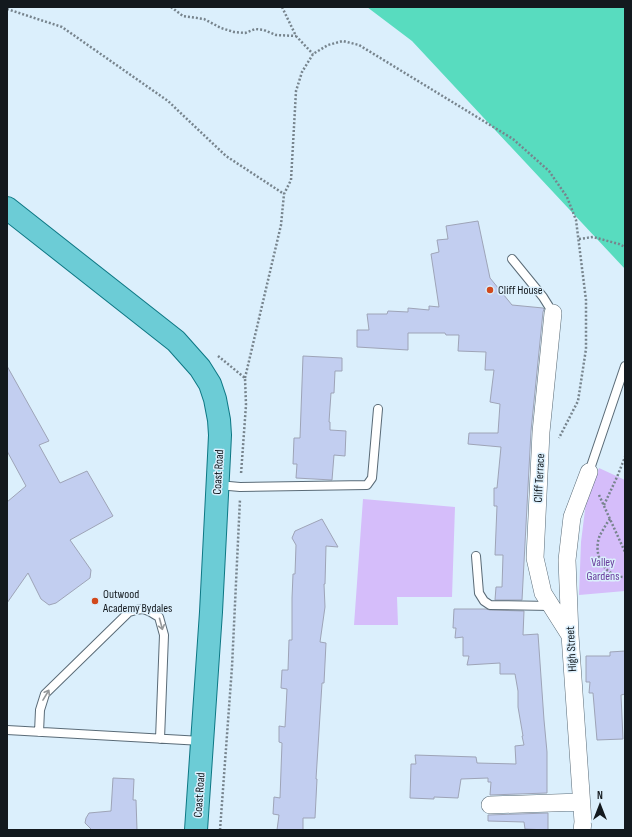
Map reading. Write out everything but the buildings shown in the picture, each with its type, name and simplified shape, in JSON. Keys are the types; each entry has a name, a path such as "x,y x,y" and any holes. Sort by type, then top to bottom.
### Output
{"main road":[{"name":"Coast Road","path":"7,208 176,341 200,368 210,384 215,399 220,435 211,612 196,830"}],"street":[{"name":"Cliff Terrace","path":"553,313 541,432 535,558 543,593 570,635"},
{"name":"High Street","path":"582,830 567,560 572,517 589,472"},
{"path":"490,805 581,802"}],"lane":[{"path":"512,259 543,297 553,313"},
{"path":"589,472 625,366"},
{"path":"217,485 240,487 367,485 372,478 378,409"},
{"path":"476,556 479,593 484,602 490,605 551,606"},
{"path":"39,732 40,710 45,694 129,612 145,609 159,617 164,635 160,738"},
{"path":"7,730 203,741"}],"path":[{"path":"171,7 183,16 204,19 234,32 245,33 255,29 264,30 276,35 296,36"},
{"path":"282,7 296,36 313,54"},
{"path":"7,9 62,27 168,101 226,156 284,194"},
{"path":"245,378 281,225 284,194 291,180 296,91 302,72 313,54 328,45 343,41 359,45 514,140 549,171 567,197 576,220 579,239 586,300 586,349 578,401 558,441"},
{"path":"579,239 592,236 625,247"},
{"path":"220,830 232,667 240,487 246,405"},
{"path":"604,506 625,456"},
{"path":"589,472 625,552"},
{"path":"610,520 600,536 598,544 600,558 602,564 607,570 621,577 625,577"}],"green space":[{"name":"Valley Gardens","path":"599,468 625,480 625,591 579,595 581,542 586,502"},
{"path":"363,499 455,507 452,597 397,597 398,625 354,625"}],"shaded area":[{"path":"367,7 625,7 625,269 412,41"}],"place":[{"name":"Cliff House","path":"490,290"},
{"name":"Outwood Academy Bydales","path":"95,601"}]}
